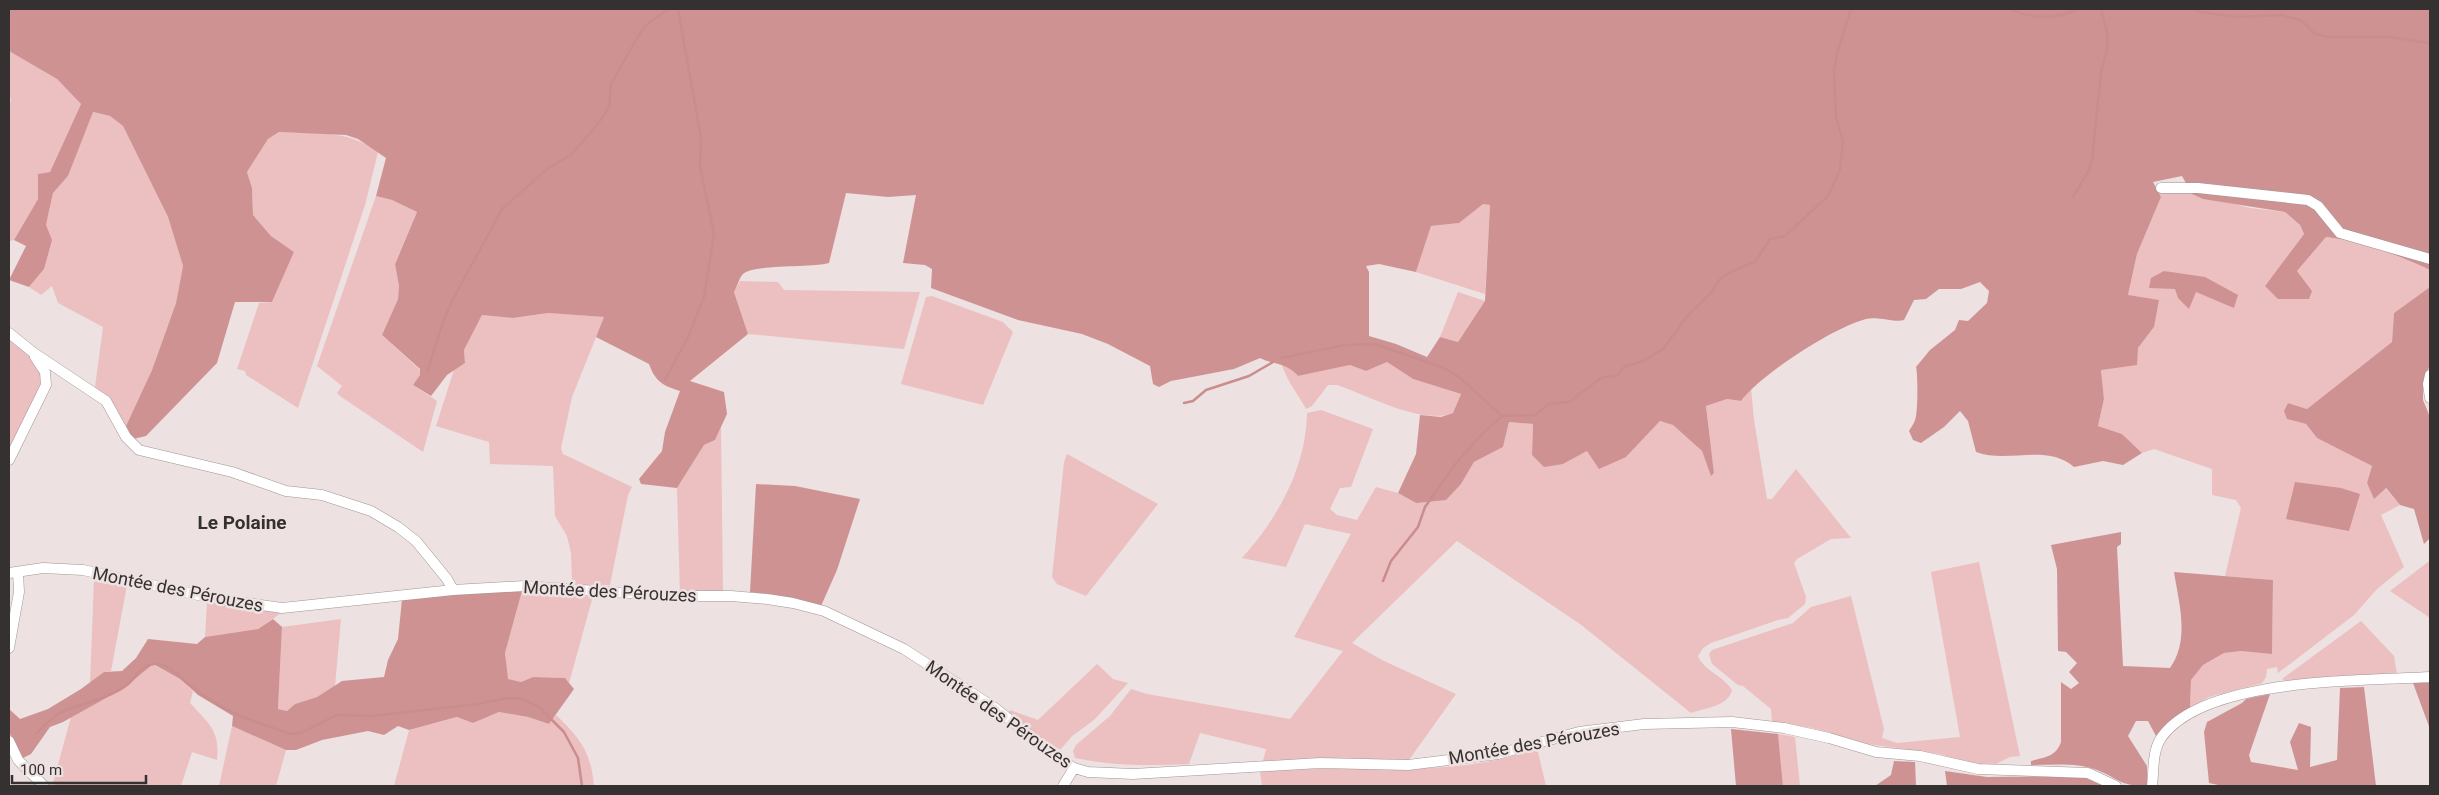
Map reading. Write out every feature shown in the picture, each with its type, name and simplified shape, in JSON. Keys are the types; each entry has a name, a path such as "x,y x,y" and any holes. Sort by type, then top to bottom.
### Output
{"street":[{"path":"2161,188 2198,188 2308,200 2318,206 2340,233 2430,259"},
{"path":"9,333 34,354 106,401 126,437 139,450 240,474 286,491 322,495 370,511 398,527 416,541 448,579 453,590"},
{"path":"9,460 46,385 45,372 34,354"},
{"path":"2430,375 2428,384 2430,398"},
{"name":"Montée des Pérouzes","path":"13,573 50,568 83,570 212,598 282,608 453,590 524,586 669,596 731,596 767,599 824,611 904,648 995,708 1060,760 1074,768 1088,772 1132,774 1320,763 1408,764 1498,754 1579,732 1644,724 1732,722 1784,728 1829,738 1876,752 1920,756 1978,769 2088,773 2116,786"},
{"path":"9,648 19,592 13,573"},
{"path":"2152,786 2154,757 2161,739 2171,727 2189,713 2213,702 2265,689 2430,677"},
{"path":"9,741 18,760 44,786"},
{"path":"1063,786 1074,768"}],"shaded area":[{"path":"9,9 2430,9 2430,270 2380,249 2326,237 2297,271 2312,291 2309,299 2278,299 2265,286 2304,234 2300,225 2285,212 2203,199 2192,194 2182,176 2153,182 2161,197 2137,254 2128,295 2159,300 2154,327 2138,348 2137,365 2101,370 2104,399 2098,426 2122,434 2142,453 2123,465 2103,461 2074,467 2063,460 2051,456 2001,456 1976,452 1968,421 1960,411 1944,427 1921,443 1913,440 1909,431 1915,421 1917,410 1916,367 1930,350 1955,330 1959,320 1968,321 1987,303 1989,291 1980,282 1961,289 1939,289 1926,299 1914,300 1904,320 1901,321 1871,318 1852,324 1817,342 1780,366 1764,378 1741,401 1727,399 1706,406 1714,473 1711,476 1702,451 1673,425 1660,421 1626,457 1599,469 1587,451 1563,464 1544,467 1532,455 1533,424 1509,422 1503,447 1474,462 1461,484 1446,500 1416,503 1398,493 1416,454 1420,415 1441,417 1453,413 1461,394 1413,379 1387,362 1366,371 1350,365 1298,376 1285,366 1260,358 1234,369 1171,381 1159,387 1153,384 1150,366 1108,344 1082,334 1018,320 931,288 932,269 925,265 903,263 916,195 888,197 846,193 829,263 758,269 743,274 740,278 734,292 748,334 690,381 724,392 727,414 715,440 704,445 677,488 641,484 639,479 662,451 665,432 680,391 660,382 649,364 596,337 604,317 548,313 513,318 482,315 464,350 465,363 447,375 431,396 413,385 420,375 420,369 382,335 398,299 399,286 395,264 417,212 392,200 376,196 386,158 358,139 346,135 279,132 268,139 247,172 252,188 253,215 271,236 294,252 272,302 235,302 217,363 146,436 133,439 126,426 152,370 176,303 183,266 168,217 123,126 110,116 93,112 68,176 53,193 46,225 52,240 44,269 29,287 9,280 26,246 14,240 38,199 38,174 50,172 81,104 57,79 9,51","holes":["1483,204 1490,205 1485,301 1458,342 1440,337 1427,357 1396,344 1369,336 1369,272 1366,266 1379,264 1416,272 1431,226 1459,223"]},
{"path":"9,51 57,79 81,104 50,172 38,174 38,199 14,240 9,241 9,112 11,99 9,96"},
{"path":"92,112 110,116 123,126 168,217 183,266 176,303 152,370 126,426 109,400 95,387 103,327 58,303 52,286 41,295 29,287 44,269 46,225 53,193 68,176"},
{"path":"279,132 343,136 354,139 378,152 365,205 298,408 246,375 245,371 237,369 259,303 272,302 294,252 271,236 253,215 252,188 247,172 268,139"},
{"path":"2191,192 2250,208 2285,212 2300,225 2304,234 2265,286 2312,291 2297,271 2326,237 2380,249 2430,270 2430,287 2394,313 2392,342 2307,409 2288,403 2287,419 2306,424 2317,438 2372,466 2367,483 2374,498 2385,488 2400,505 2381,515 2404,567 2377,589 2354,615 2278,673 2277,667 2267,669 2266,677 2262,683 2209,697 2190,708 2191,680 2203,665 2224,653 2241,651 2272,653 2273,580 2225,576 2241,508 2236,500 2212,495 2212,469 2154,449 2142,453 2122,434 2098,426 2104,399 2101,370 2138,348 2154,327 2128,295 2137,254 2161,197 2159,193"},
{"path":"376,196 392,200 417,212 395,263 399,286 398,299 382,335 420,370 420,375 413,385 437,401 423,452 340,396 337,393 342,386 317,366"},
{"path":"1483,203 1490,205 1485,294 1416,272 1431,226 1459,223"},
{"path":"2164,271 2205,277 2238,295 2234,308 2196,292 2189,309 2178,298 2175,289 2149,288 2151,278"},
{"path":"740,281 778,282 784,290 920,292 904,349 748,334 734,292"},
{"path":"2430,287 2430,365 2423,382 2423,400 2430,417 2430,538 2424,544 2414,509 2400,505 2386,488 2374,499 2367,483 2372,466 2317,438 2306,424 2287,419 2284,411 2288,403 2307,409 2392,342 2394,313"},
{"path":"1458,292 1485,301 1458,342 1440,337"},
{"path":"932,296 1003,322 1013,332 983,405 901,384 926,297"},
{"path":"548,313 604,317 572,397 561,448 563,454 632,487 628,495 610,585 574,585 572,582 571,553 567,536 555,516 553,466 490,464 489,442 436,426 454,370 465,363 464,350 482,315 513,318"},
{"path":"9,338 39,368 41,380 35,400 9,452"},
{"path":"1387,362 1413,379 1461,394 1453,413 1440,416 1410,412 1337,385 1328,385 1312,406 1306,409 1282,365 1288,366 1298,376 1350,365 1366,371"},
{"path":"1751,388 1754,420 1767,499 1772,499 1796,469 1851,538 1831,539 1797,559 1794,563 1806,597 1805,604 1788,618 1711,643 1703,648 1698,656 1701,661 1732,690 1730,696 1721,703 1691,713 1580,624 1457,541 1352,643 1384,661 1456,694 1409,760 1330,758 1263,761 1266,749 1200,733 1189,764 1132,765 1103,763 1075,758 1073,751 1076,745 1110,716 1131,689 1147,694 1290,719 1343,651 1294,637 1351,534 1305,524 1286,567 1242,558 1267,526 1288,491 1301,453 1307,413 1321,410 1373,429 1351,487 1340,488 1330,509 1337,515 1357,520 1376,487 1398,493 1416,503 1461,484 1474,462 1503,447 1509,422 1533,424 1532,455 1563,464 1587,451 1626,457 1660,421 1673,425 1702,451 1711,475 1714,473 1706,406 1727,399 1741,401"},
{"path":"721,427 723,593 680,594 677,488 704,445 715,440"},
{"path":"1067,454 1158,504 1086,596 1057,584 1052,577 1064,462"},
{"path":"2295,482 2341,488 2360,494 2349,531 2286,519"},
{"path":"756,484 795,486 860,499 837,570 821,606 797,599 750,592"},
{"path":"2121,532 2121,544 2117,547 2123,666 2170,668 2176,657 2180,646 2181,622 2174,572 2273,580 2272,654 2241,651 2224,653 2203,665 2191,680 2190,708 2169,722 2156,736 2148,721 2136,721 2128,736 2147,766 2147,786 2131,785 2089,767 2064,764 2031,765 2031,761 2053,754 2061,742 2061,682 2071,689 2079,683 2069,672 2077,663 2066,652 2058,651 2057,569 2051,545"},
{"path":"1979,562 2020,756 2010,757 1996,764 1970,763 1939,754 1868,744 1812,728 1772,722 1771,709 1712,664 1709,654 1712,650 1793,623 1811,607 1851,596 1884,729 1882,738 1897,743 1960,737 1931,572"},
{"path":"2430,562 2430,618 2390,591"},
{"path":"94,579 127,585 111,671 104,672 90,683"},
{"path":"478,591 522,591 505,653 508,679 521,682 533,677 565,678 574,689 549,724 528,717 499,712 473,723 457,717 409,730 398,726 384,735 368,731 322,740 296,750 286,750 232,726 233,716 198,695 182,680 153,664 124,688 63,722 50,727 31,754 23,758 9,732 9,709 20,719 48,709 81,689 104,672 122,671 136,658 148,639 197,644 205,637 258,629 273,619 282,627 278,709 287,711 295,704 317,697 342,681 384,677 388,660 398,639 402,599"},
{"path":"522,591 593,596 569,683 565,678 533,677 521,682 507,679 505,653"},
{"path":"207,603 281,613 258,629 205,637"},
{"path":"341,619 335,686 317,697 295,704 287,711 278,709 282,627"},
{"path":"2361,621 2394,656 2397,674 2286,681 2282,679"},
{"path":"152,664 182,680 193,691 190,703 208,722 215,734 217,760 192,752 181,786 57,786 53,783 71,717 124,688"},
{"path":"1097,664 1113,679 1128,683 1094,720 1072,736 1061,749 1040,740 1009,713 1010,710 1038,720"},
{"path":"2413,683 2430,683 2430,729"},
{"path":"2364,687 2376,786 2223,786 2209,783 2204,732 2207,722 2246,699 2270,694 2249,755 2251,762 2298,770 2290,742 2299,723 2311,727 2310,767 2337,760 2340,688"},
{"path":"499,712 528,717 549,724 556,715 572,731 583,746 590,764 594,786 394,786 409,730 458,717 473,723"},
{"path":"232,726 286,750 276,786 219,786"},
{"path":"1731,729 1778,734 1783,786 1736,786"},
{"path":"1778,734 1795,737 1800,786 1783,786"},
{"path":"1537,748 1546,786 1262,786 1260,772 1435,768 1504,758"},
{"path":"1894,761 1915,762 1916,786 1875,786 1891,775"},
{"path":"1945,771 1987,777 2081,776 2104,786 1947,786"}],"waterway":[{"path":"427,373 442,325 452,301 502,209 547,169 572,154 600,121 609,107 611,84 640,33 649,23 668,9"},
{"path":"665,380 688,337 704,297 714,234 700,166 701,138 678,9"},
{"path":"1383,581 1391,561 1418,527 1425,507 1456,463 1481,435 1502,416 1535,415 1549,404 1569,402 1601,378 1618,375 1624,367 1643,361 1663,349 1689,314 1711,293 1719,280 1729,273 1756,261 1770,239 1785,236 1828,196 1840,170 1843,141 1836,117 1834,72 1837,53 1851,9"},
{"path":"2011,9 2027,15 2044,17 2062,15 2078,9"},
{"path":"2073,197 2089,170 2092,160 2101,73 2108,37 2101,9"},
{"path":"2195,9 2200,12 2237,17 2282,15 2302,21 2315,34 2327,37 2389,37 2430,43"},
{"path":"1281,358 1345,345 1375,344 1444,368 1459,377 1502,416"},
{"path":"1184,403 1193,401 1206,390 1249,376 1273,362"},
{"path":"36,734 45,724 61,712 114,693 128,684 144,668 149,665 158,664 171,669 202,695 226,709 250,720 291,734 301,733 337,715 372,716 477,704 508,698 523,699 539,707 564,732 578,758 582,786"}],"district":[{"name":"Le Polaine","path":"242,522"}]}
